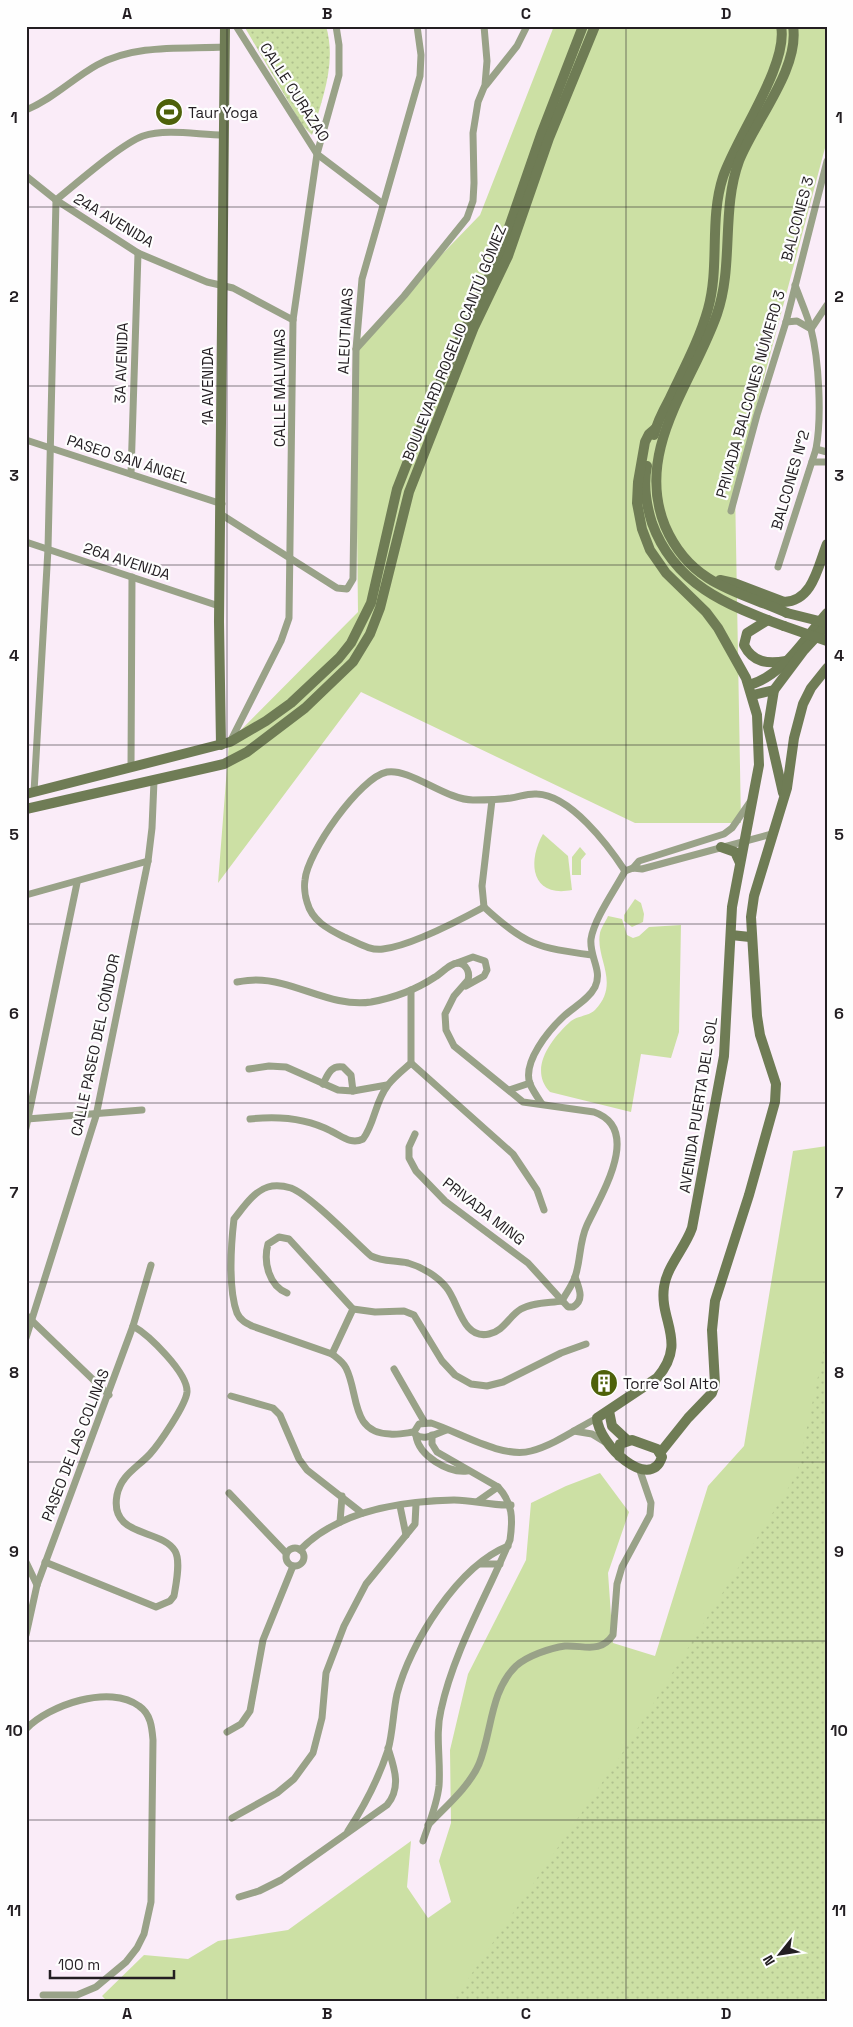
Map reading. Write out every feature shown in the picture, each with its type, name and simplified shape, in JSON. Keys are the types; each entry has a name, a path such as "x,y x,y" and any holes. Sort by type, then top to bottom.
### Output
{"main road":[{"name":"1A AVENIDA","path":"225,26 222,515 219,606 226,743"},
{"name":"BOULEVARD ROGELIO CANTÚ GÓMEZ","path":"30,793 226,743 266,721 303,692 339,658 363,623 371,603 397,489 431,402 500,253 542,132 583,26"},
{"name":"BOULEVARD ROGELIO CANTÚ GÓMEZ","path":"44,806 224,764 247,752 277,731 305,708 353,662 370,634 383,600 410,492 474,327 508,256 549,138 595,26"},
{"path":"782,26 783,33 780,52 722,180 717,206 714,283 708,310 699,336 656,428 645,476 645,494 658,537 668,557 697,586 768,620 827,641"},
{"path":"784,796 768,727 774,690 804,650 827,624 787,612 707,578 690,564 668,534 656,494 657,460 665,430 718,312 723,290 732,188 739,162 784,73 791,53 793,26"},
{"name":"AVENIDA PUERTA DEL SOL","path":"597,1418 657,1378 663,1371 670,1351 671,1327 664,1302 664,1286 692,1228 724,1056 732,907 755,796 759,765 757,715 749,685 718,628 706,612 666,573 650,550 642,529 637,503 638,482 645,442 648,434 656,428"},
{"path":"707,578 734,582 784,602 792,602 799,599 811,586 827,544"},
{"path":"749,685 767,677 786,661 827,613"},
{"path":"768,620 747,633 744,645 752,657 764,662 786,661"},
{"path":"660,1453 688,1418 712,1393 715,1384 712,1330 715,1301 776,1102 776,1084 760,1035 757,1016 750,937 754,896 784,796 794,738 803,704 811,688 827,668"},
{"path":"753,695 774,690"},
{"path":"759,765 769,766 780,774"},
{"path":"26,809 44,806"},
{"path":"26,815 44,806"},
{"path":"721,847 735,852 740,863"},
{"path":"731,936 750,937"},
{"path":"597,1418 598,1428 605,1442 625,1462 646,1469 656,1465 661,1460 660,1453 652,1446 627,1440 612,1426 609,1411"},
{"path":"619,1456 620,1444 627,1440"}],"street":[{"name":"CALLE CURAZAO","path":"236,26 317,154 384,204"},
{"name":"CALLE MALVINAS","path":"226,743 282,641 290,618 293,320 317,154 339,75 339,45 336,26"},
{"name":"ALEUTIANAS","path":"292,560 337,588 347,589 353,580 356,349 362,280 420,76 421,55 418,26"},
{"path":"484,26 487,61 486,85"},
{"path":"356,349 404,296 467,218 473,201 472,133 478,102 486,85 512,52 527,26"},
{"path":"26,110 48,100 96,66 118,55 139,50 224,47"},
{"path":"30,793 48,549 56,200 128,144 142,137 156,134 224,135"},
{"name":"BALCONES 3","path":"794,284 827,161"},
{"name":"24A AVENIDA","path":"26,176 56,200 138,253 207,282 241,292 293,320"},
{"name":"3A AVENIDA","path":"131,474 138,253"},
{"name":"PRIVADA BALCONES NÚMERO 3","path":"731,511 757,414 786,322 794,284"},
{"name":"BALCONES N°2","path":"778,567 816,449 820,430 820,404 811,329 794,284"},
{"path":"786,322 797,321 811,329 827,305"},
{"name":"PASEO SAN ÁNGEL","path":"26,440 222,504"},
{"path":"816,449 827,452"},
{"path":"812,462 827,462"},
{"path":"222,515 292,560"},
{"name":"26A AVENIDA","path":"26,542 219,606"},
{"path":"130,767 132,577"},
{"path":"484,907 453,923 392,948 381,950 367,948 325,928 313,916 306,902 304,879 314,855 347,802 359,789 376,777 388,772 402,773 443,792 469,800 492,800 535,793 552,796 585,822 612,851 625,871"},
{"name":"CALLE PASEO DEL CÓNDOR","path":"26,1338 96,1116 148,861 152,828 154,781"},
{"path":"633,868 639,861 724,834 739,820 755,796"},
{"path":"492,800 482,886 484,907 522,939 538,946 592,955"},
{"path":"542,1104 530,1083 530,1068 534,1056 564,1016 594,989 598,978 597,966 592,955 591,939 597,922 625,871 633,868 642,869 772,834"},
{"path":"26,895 77,883 148,861"},
{"path":"26,1128 77,883"},
{"path":"237,982 256,980 352,1003 372,1002 411,990 458,963 473,957 484,961 487,970 484,976 465,986 454,996 445,1014 446,1030 454,1046 464,1056 486,1070 523,1102 594,1112 605,1116 613,1122 617,1134 616,1152 605,1190 581,1242 575,1277 562,1301"},
{"path":"458,963 468,970 469,975 465,986"},
{"path":"250,1120 272,1116 308,1122 343,1138 359,1141 369,1131 376,1108 387,1085 411,1063 411,990"},
{"path":"411,1063 513,1154 532,1182 544,1210"},
{"path":"249,1069 269,1066 286,1068 338,1090 353,1091 387,1085"},
{"path":"323,1084 330,1071 335,1067 343,1067 351,1075 353,1091"},
{"path":"509,1090 530,1083"},
{"path":"28,1120 96,1116 142,1110"},
{"name":"PRIVADA MING","path":"415,1134 409,1147 409,1158 416,1171 445,1201 528,1263 562,1301"},
{"path":"447,1430 425,1438 415,1434 376,1432 363,1421 357,1411 346,1368 332,1354 252,1326 242,1320 238,1313 232,1276 234,1219 257,1193 267,1188 280,1186 292,1188 371,1256 381,1260 409,1264 432,1274 448,1288 461,1318 475,1332 490,1334 499,1331 522,1308 562,1301 568,1306 573,1307 579,1301 580,1294 575,1277"},
{"path":"287,1293 275,1286 268,1268 266,1253 268,1244 272,1239 279,1237 289,1240 353,1309 375,1312 404,1311 414,1315 421,1323 442,1361 455,1375 471,1384 486,1386 503,1382 561,1353 586,1344"},
{"name":"PASEO DE LAS COLINAS","path":"26,1635 45,1562 109,1395 133,1326 151,1265"},
{"path":"332,1354 353,1309"},
{"path":"26,1315 109,1395"},
{"path":"45,1562 156,1607 170,1601 174,1596 177,1556 169,1544 134,1529 125,1523 117,1507 117,1495 122,1481 150,1454 180,1409 187,1392 184,1381 162,1349 148,1335 133,1326"},
{"path":"394,1369 425,1423 419,1424 415,1434 419,1447 427,1455 458,1472 467,1471"},
{"path":"231,1396 273,1408 280,1415 299,1459 307,1470 362,1513"},
{"name":"AVENIDA PUERTA DEL SOL","path":"425,1423 499,1449 520,1453 545,1446 597,1418"},
{"path":"574,1431 592,1434 605,1442"},
{"path":"423,1841 436,1805 439,1786 438,1737 441,1709 459,1652 508,1546 512,1525 511,1505 498,1487 467,1471 437,1452 432,1444 432,1435"},
{"path":"428,1825 474,1773 482,1754 499,1692 506,1676 519,1664 550,1650 566,1646 586,1648 604,1645 613,1635 617,1584 622,1567 650,1515 651,1503 639,1468"},
{"path":"478,1501 498,1487"},
{"path":"230,1493 286,1553 287,1562 292,1566 299,1565 303,1561 303,1554 300,1550 294,1548 286,1553"},
{"path":"340,1522 342,1496"},
{"path":"300,1550 313,1538 340,1522 362,1513 452,1500 478,1501 491,1506 511,1505"},
{"path":"232,1818 277,1793 294,1779 313,1753 322,1718 326,1673 344,1626 366,1584 415,1524 416,1504"},
{"path":"400,1506 406,1535"},
{"path":"348,1831 374,1789 388,1748 397,1694 417,1642 440,1606 480,1564 495,1551 508,1546"},
{"path":"26,1562 38,1585"},
{"path":"480,1564 500,1564"},
{"path":"227,1732 241,1724 250,1711 263,1640 292,1566"},
{"path":"26,1730 53,1709 89,1698 111,1698 138,1705 148,1716 152,1728 151,1902 144,1934 137,1948 126,1962 88,1992 77,1995 43,1995"},
{"path":"239,1896 259,1891 281,1880 348,1831 382,1809 394,1795 395,1770 388,1748"}],"green space":[{"path":"244,26 326,26 329,40 329,67 324,94 312,135 302,125"},
{"path":"554,26 827,26 825,148 735,487 741,823 635,823 361,692 218,883 229,742 358,612 355,344 480,215"},
{"path":"543,834 568,856 572,890 558,891 548,889 536,876 535,856"},
{"path":"580,847 586,854 581,860 581,875 572,875 572,857"},
{"path":"635,899 641,903 644,914 643,922 632,927 624,921 624,915"},
{"path":"608,916 622,919 627,935 633,938 639,936 649,927 681,925 679,1032 671,1058 641,1054 631,1112 550,1092 541,1074 545,1055 556,1036 571,1021 595,1010 602,1000 607,980 599,942 601,929"},
{"path":"827,1146 827,2001 107,2001 102,1996 144,1955 188,1959 218,1941 288,1930 411,1841 407,1887 428,1918 451,1902 439,1861 451,1823 450,1750 468,1674 526,1560 531,1503 566,1486 600,1473 629,1512 608,1573 613,1643 655,1656 708,1486 744,1446 793,1151"},
{"path":"827,1335 827,2001 453,2001 621,1755 797,1474"}],"place":[{"name":"Taur Yoga","path":"169,112"},
{"name":"Torre Sol Alto","path":"604,1383"}]}
